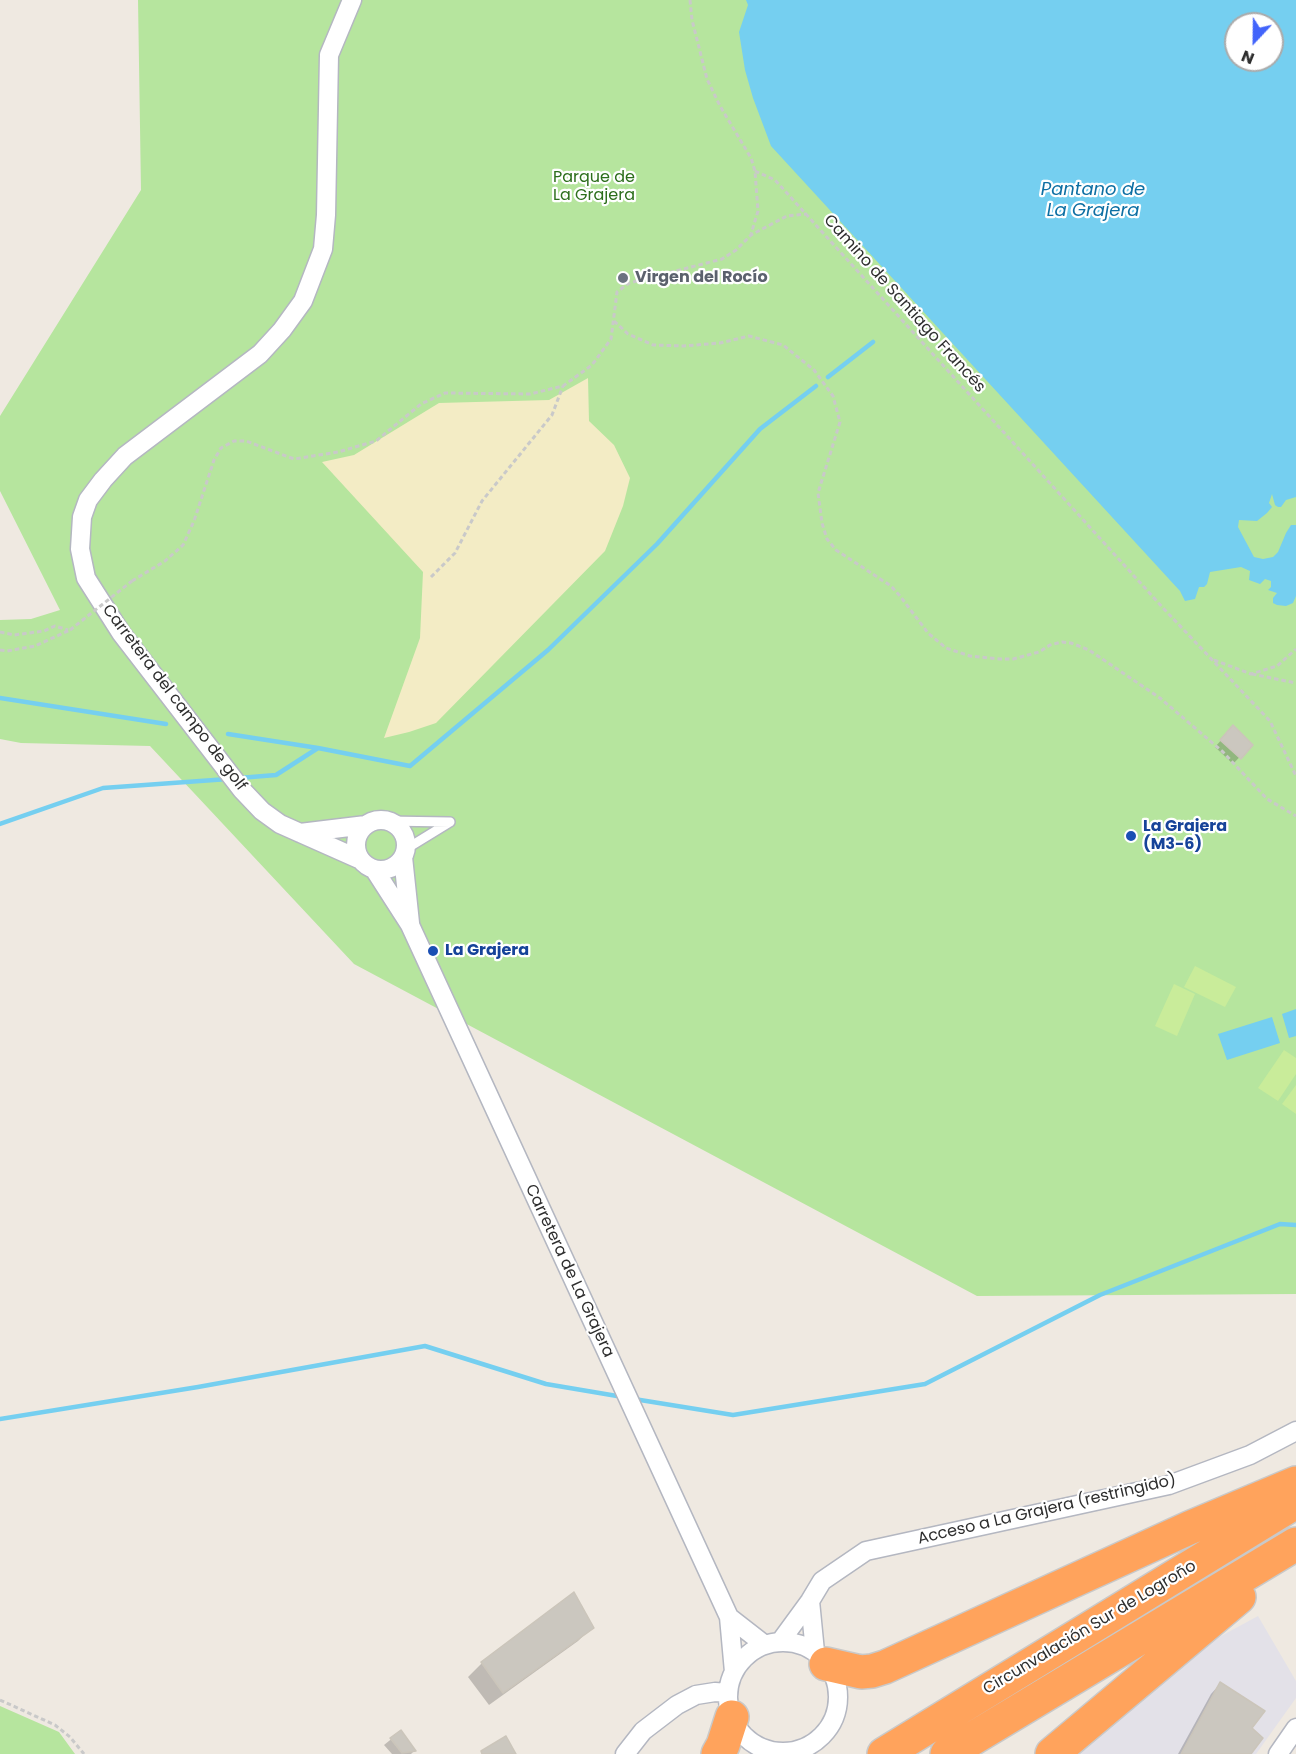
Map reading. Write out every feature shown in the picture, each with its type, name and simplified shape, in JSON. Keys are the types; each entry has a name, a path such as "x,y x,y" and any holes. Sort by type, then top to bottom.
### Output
{"highway":[{"path":"821,1658 861,1672 885,1667 1189,1528 1296,1483"},
{"name":"Circunvalación Sur de Logroño","path":"884,1754 1296,1502"},
{"name":"Circunvalación Sur de Logroño","path":"947,1754 1296,1544"},
{"path":"1052,1754 1272,1569 1296,1553"},
{"path":"718,1754 723,1745 730,1705"}],"street":[{"name":"Carretera del campo de golf","path":"352,0 329,55 326,215 323,249 303,301 282,330 260,354 125,456 103,480 88,500 82,517 80,549 86,578 121,633 242,790 261,811 280,824 368,865"},
{"path":"298,833 386,821 397,826 402,832 404,853 391,868 368,865 356,845 357,838 366,825"},
{"name":"Carretera de La Grajera","path":"404,853 410,925"},
{"name":"Carretera de La Grajera","path":"368,865 410,925 729,1617 734,1672"},
{"name":"Acceso a La Grajera (restringido)","path":"772,1643 810,1601 822,1581 866,1551 1169,1485 1250,1455 1296,1431"},
{"path":"810,1601 821,1658 834,1677 838,1693 837,1708 831,1723 822,1736 797,1752 773,1751 754,1743 739,1730 730,1705 734,1672 752,1651 772,1643 792,1643 821,1658"},
{"name":"Carretera de La Grajera","path":"729,1617 772,1643"},
{"path":"625,1754 643,1731 677,1705 696,1695 715,1692 730,1705"},
{"path":"1278,1754 1296,1728"},
{"path":"822,1736 823,1754"}],"lane":[{"path":"386,821 450,822 404,853"}],"path":[{"path":"690,0 692,20 707,79 751,158 755,171 758,211 751,235"},
{"path":"755,171 775,180 807,214"},
{"name":"Camino de Santiago Francés","path":"0,650 36,646 70,630 132,581 165,561 183,545 194,521 214,460 221,448 234,441 246,441 294,459 338,452 376,441 421,404 445,393 530,394 563,386 592,365 611,339 617,292 629,283 722,259 736,250 751,235 787,216 807,214 1148,592 1213,660 1251,674 1296,683"},
{"path":"614,321 628,334 653,345 683,346 720,343 749,336 783,345 814,370 833,396 840,422 818,494 827,539 836,550 891,586 928,633 946,648 970,656 1000,659 1013,659 1039,652 1050,645 1062,642 1089,650 1160,698 1223,752 1267,799 1296,816"},
{"path":"430,577 455,553 482,501 552,415 563,386"},
{"path":"0,632 14,635 44,631 55,626 70,630"},
{"path":"1251,674 1277,666 1296,649"},
{"path":"1213,660 1270,721 1296,776"},
{"path":"0,1701 55,1725 70,1737 84,1754"}],"shaded area":[{"path":"1258,1616 1296,1681 1296,1698 1256,1754 1074,1754 1199,1648"}],"green space":[{"name":"Parque de La Grajera","path":"138,0 1296,0 1296,1294 977,1296 354,964 150,746 21,743 0,739 0,620 31,619 60,610 0,491 0,416 141,190"},
{"path":"1195,966 1236,987 1225,1007 1184,987"},
{"path":"1174,984 1195,994 1177,1036 1155,1026"},
{"path":"1284,1050 1296,1058 1296,1074 1278,1101 1258,1088"},
{"path":"1296,1085 1296,1114 1282,1104"},
{"path":"0,1706 59,1732 75,1754 0,1754"}],"sand":[{"path":"588,378 589,421 614,445 630,478 623,506 605,551 436,723 384,738 420,638 423,572 322,462 354,455 439,403 549,400"}],"water":[{"name":"Pantano de La Grajera","path":"746,0 1296,0 1296,497 1286,500 1281,507 1278,507 1275,505 1272,494 1269,503 1272,507 1267,513 1257,521 1239,520 1238,527 1254,557 1263,559 1273,557 1278,552 1291,525 1296,525 1296,596 1293,603 1286,606 1273,603 1273,598 1277,593 1268,590 1271,587 1271,581 1265,579 1260,584 1249,580 1250,571 1241,567 1210,572 1207,584 1199,587 1195,599 1185,601 1180,591 771,146 745,70 739,32 748,5"},
{"path":"1296,1009 1296,1036 1289,1038 1282,1014"},
{"path":"1272,1017 1280,1043 1227,1060 1218,1034"}],"building":[{"path":"1233,725 1253,745 1241,759 1220,740"},
{"path":"574,1592 594,1628 503,1693 481,1662"},
{"path":"1220,1682 1265,1711 1252,1728 1263,1738 1251,1754 1181,1754"},
{"path":"401,1730 416,1751 402,1753 390,1738"},
{"path":"506,1736 516,1754 482,1754 481,1751"}],"waterway":[{"path":"828,377 873,342"},
{"path":"228,734 410,766 548,650 657,544 760,429 816,386"},
{"path":"0,698 166,724"},
{"path":"239,778 276,775 318,748"},
{"path":"0,824 103,788 228,779"},
{"path":"634,1399 733,1415 925,1384 1100,1295 1280,1224 1296,1225"},
{"path":"0,1419 198,1387 425,1346 546,1384 623,1397"}],"place":[{"name":"Virgen del Rocío","path":"623,278"},
{"name":"La Grajera (M3-6)","path":"1131,836"},
{"name":"La Grajera","path":"433,951"}]}
